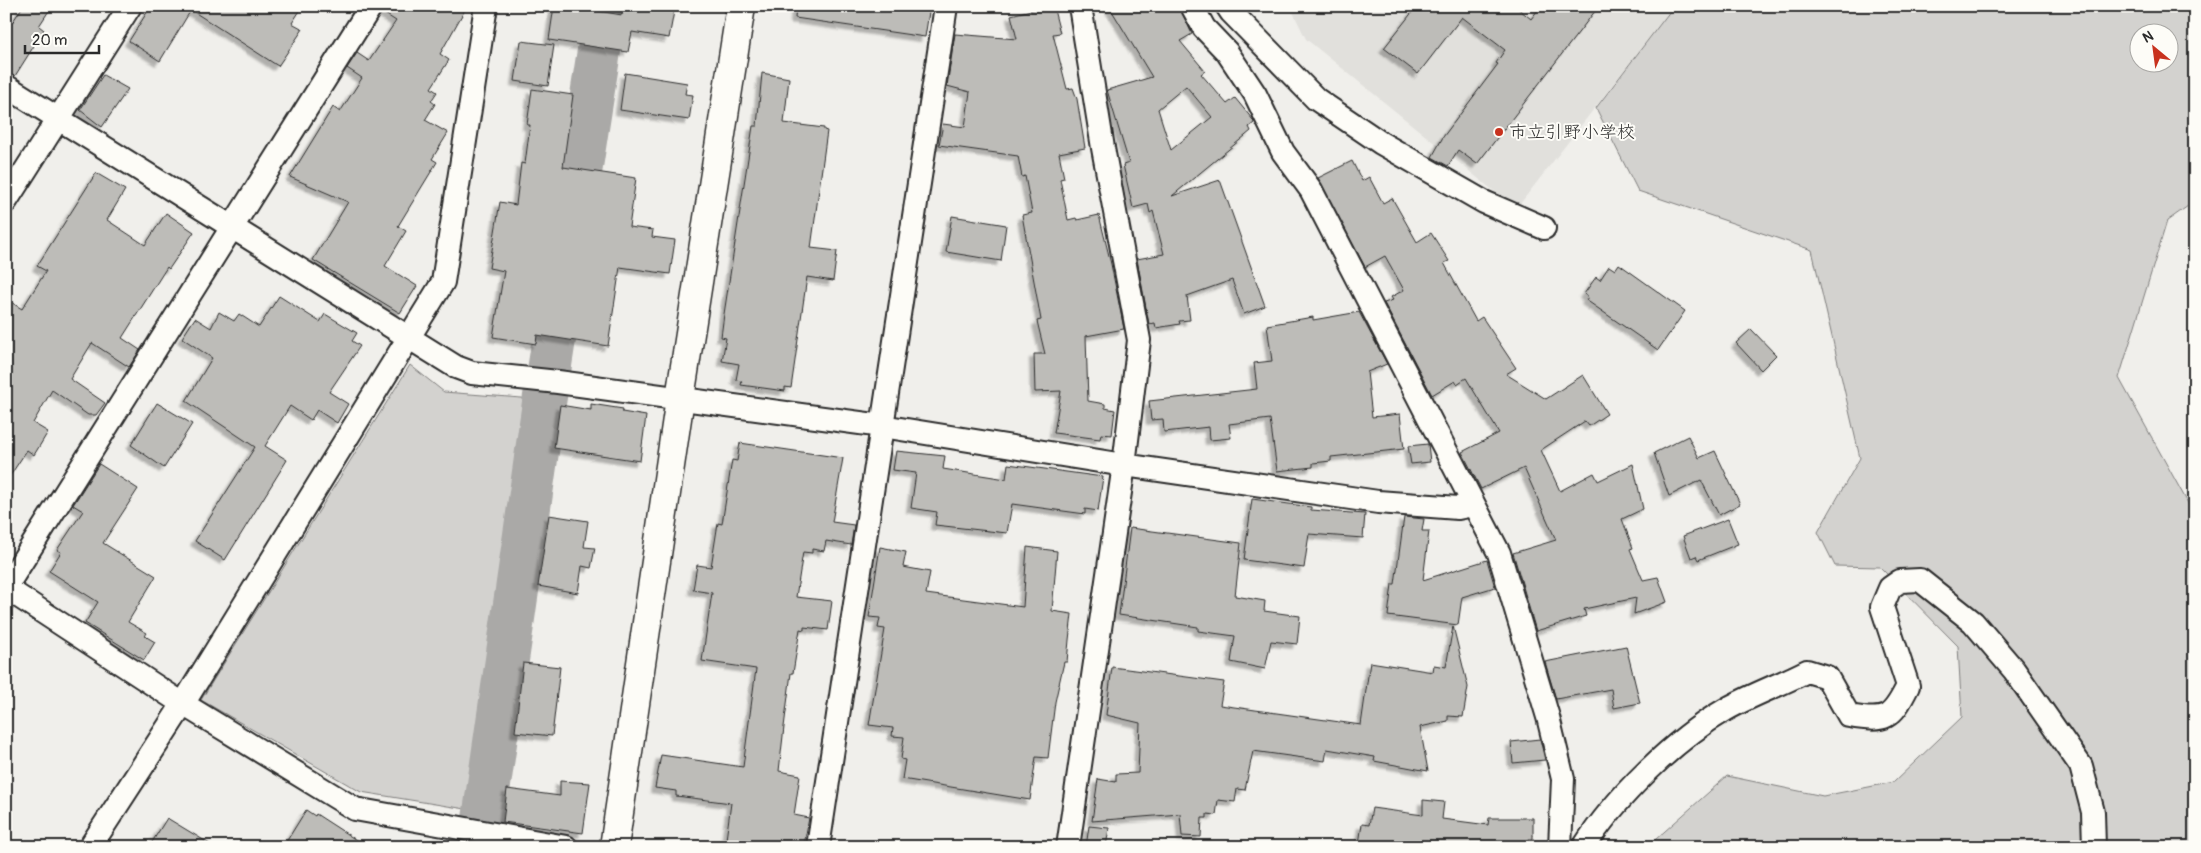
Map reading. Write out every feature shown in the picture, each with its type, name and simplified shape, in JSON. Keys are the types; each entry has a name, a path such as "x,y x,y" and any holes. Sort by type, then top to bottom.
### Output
{"street":[{"path":"6,201 130,6"},
{"path":"371,6 6,587 182,704 355,809 566,847"},
{"path":"90,847 182,704 443,282 486,6"},
{"path":"614,847 680,398 741,6"},
{"path":"818,847 946,6"},
{"path":"1068,847 1124,465 1139,340 1103,148 1080,6"},
{"path":"1192,6 1204,28 1227,52 1255,94 1283,152 1311,190 1499,553 1548,717 1563,780 1560,847"},
{"path":"1227,6 1316,99 1381,142 1475,198 1544,228"},
{"path":"6,86 233,226 456,368 472,373 558,382 882,426 1124,465 1378,502 1458,508 1473,505"},
{"path":"1584,847 1595,829 1625,794 1683,738 1726,710 1808,671 1827,677 1849,716 1876,721 1896,710 1908,686 1882,607 1890,588 1900,581 1920,580 1973,622 2008,663 2080,766 2093,812 2094,847"}],"shaded area":[{"name":"市立引野小学校","path":"1290,6 1674,6 1516,209 1306,39"},
{"path":"1674,6 2195,6 2195,201 2167,221 2119,378 2195,516 2195,837 2187,847 1647,847 1727,776 1823,796 1894,782 1962,717 1958,646 1880,567 1835,566 1818,532 1860,458 1812,250 1638,191 1596,108"},
{"path":"410,365 444,392 534,399 472,810 361,792 201,700"}],"building":[{"path":"23,6 52,6 39,26 44,30 15,76 6,73 6,32"},
{"path":"151,6 303,6 292,23 303,29 278,66 191,10 160,61 129,41"},
{"path":"384,6 467,6 440,54 449,60 431,88 437,92 431,101 435,104 425,120 448,133 432,159 437,162 398,226 406,231 385,266 417,286 400,313 313,260 348,202 290,177 333,107 340,112 362,78 347,68 357,53 369,61 396,21 382,12"},
{"path":"554,6 568,6 622,15 623,6 675,6 669,38 632,32 628,52 549,40"},
{"path":"796,6 930,6 925,37 795,18"},
{"path":"1053,6 1060,33 1053,34 1067,89 1073,88 1077,99 1085,148 1059,153 1064,178 1060,179 1068,220 1099,215 1124,329 1086,336 1088,401 1105,404 1105,408 1115,410 1112,435 1101,434 1100,439 1054,433 1061,391 1035,392 1034,354 1045,354 1037,321 1041,320 1022,215 1032,213 1025,176 1022,177 1018,156 939,145 943,124 965,127 970,92 947,86 955,34 1017,39 1011,15"},
{"path":"1109,6 1179,6 1192,34 1180,41 1205,71 1201,74 1227,104 1235,98 1253,120 1254,123 1249,127 1251,131 1172,196 1220,180 1265,306 1244,314 1232,280 1187,296 1190,320 1179,321 1180,324 1156,328 1155,323 1149,324 1137,259 1164,254 1153,211 1150,213 1148,204 1133,208 1123,165 1129,163 1107,90 1152,77","holes":["1186,86 1212,117 1171,150 1158,109"]},
{"path":"1417,6 1515,6 1531,19 1541,6 1599,6 1477,164 1458,150 1448,166 1432,157 1443,137 1498,64 1496,63 1505,50 1462,17 1418,74 1384,48"},
{"path":"521,41 554,45 548,86 515,81"},
{"path":"625,73 687,83 685,94 693,95 689,120 620,110"},
{"path":"762,73 789,78 784,123 824,128 827,131 811,248 837,251 833,281 807,277 791,388 785,387 785,391 741,385 742,381 736,380 739,364 722,361 726,338 721,337 724,314 753,126 757,126"},
{"path":"103,75 128,89 102,127 80,110"},
{"path":"532,89 573,95 563,167 636,178 629,227 653,230 652,237 675,240 670,274 620,267 608,346 537,335 536,344 493,337 504,271 489,268 500,202 516,205 521,163 525,164 530,125 527,125"},
{"path":"1352,161 1362,181 1369,177 1383,203 1392,198 1417,242 1431,233 1449,261 1444,263 1476,321 1482,317 1516,368 1506,374 1546,399 1583,375 1607,414 1589,426 1585,421 1541,450 1560,491 1594,473 1598,481 1633,464 1643,509 1622,519 1633,548 1630,549 1643,580 1658,577 1667,602 1634,614 1636,598 1584,609 1586,616 1536,631 1513,553 1556,540 1524,468 1481,489 1462,452 1499,433 1466,378 1457,384 1455,381 1432,395 1384,303 1393,300 1391,297 1404,290 1385,256 1365,267 1318,178"},
{"path":"96,173 125,190 107,220 145,245 166,213 194,232 169,269 167,267 122,338 140,350 129,367 92,343 70,379 105,403 96,415 88,415 52,390 33,423 48,432 34,455 27,450 6,482 6,299 22,309 46,271 37,266"},
{"path":"952,216 1006,225 1001,261 946,252"},
{"path":"1619,264 1685,311 1658,350 1586,300 1588,297 1584,294 1596,277 1600,280 1609,266 1615,270"},
{"path":"279,296 320,322 325,314 357,333 352,341 360,346 329,392 348,404 337,423 317,410 311,420 290,406 265,446 287,460 225,560 195,541 255,447 186,401 212,358 182,338 195,318 211,328 219,312 234,321 239,314 259,327"},
{"path":"1359,312 1387,364 1367,372 1372,417 1400,414 1404,449 1331,457 1331,461 1313,463 1313,467 1277,471 1270,419 1229,424 1231,438 1210,440 1209,427 1164,432 1163,419 1151,420 1149,401 1257,389 1254,363 1272,361 1267,325"},
{"path":"1751,329 1776,355 1761,370 1736,343"},
{"path":"157,403 192,424 164,468 131,445"},
{"path":"591,404 623,409 622,412 646,416 640,461 554,448 560,405 591,410"},
{"path":"1688,436 1699,458 1715,451 1740,504 1719,515 1701,480 1669,496 1654,453"},
{"path":"740,443 843,458 832,522 854,525 851,545 826,541 824,551 812,549 812,553 803,552 796,597 832,601 828,630 804,627 804,630 800,629 793,673 791,673 784,727 779,771 800,775 794,815 809,818 804,845 785,842 784,847 725,847 731,803 676,796 676,791 655,788 661,755 743,767 756,669 702,661 712,593 693,590 697,565 711,567 718,523 722,524 732,460 737,461"},
{"path":"1428,444 1430,462 1411,464 1408,446"},
{"path":"896,451 945,456 943,469 1006,479 1008,464 1103,477 1098,511 1085,509 1085,514 1012,504 1007,533 935,525 937,512 911,508 916,473 893,470"},
{"path":"99,464 138,489 103,543 156,576 128,622 147,633 145,636 155,642 144,660 85,623 98,602 49,571 61,552 57,550 83,511 73,505"},
{"path":"1252,499 1311,507 1311,510 1365,514 1363,538 1309,534 1304,568 1244,560"},
{"path":"549,515 588,521 584,547 595,548 591,568 582,566 578,593 538,586"},
{"path":"1404,517 1424,519 1422,531 1429,531 1423,580 1487,560 1495,587 1462,597 1458,625 1388,616 1392,584 1395,584"},
{"path":"1728,519 1738,544 1698,560 1696,556 1691,558 1683,536"},
{"path":"1130,528 1241,543 1235,596 1265,601 1264,611 1300,616 1297,644 1271,641 1265,669 1231,662 1235,636 1198,631 1198,627 1119,615"},
{"path":"880,547 906,552 903,567 930,572 926,594 1023,607 1027,547 1057,551 1052,611 1072,614 1067,662 1064,662 1055,702 1048,758 1036,757 1030,800 902,779 905,760 901,759 904,737 892,736 893,728 869,725 885,629 878,628 880,618 869,617"},
{"path":"1453,626 1468,687 1463,717 1448,716 1448,721 1420,727 1428,771 1374,761 1375,757 1327,749 1325,761 1253,751 1245,790 1237,789 1235,802 1218,800 1216,815 1207,814 1207,818 1202,818 1201,837 1182,836 1180,814 1092,821 1098,779 1116,782 1116,774 1138,773 1140,723 1106,715 1112,667 1224,682 1220,705 1361,725 1370,662 1433,672 1434,665 1446,667"},
{"path":"1626,646 1640,703 1614,708 1611,689 1556,699 1545,662"},
{"path":"523,663 560,667 552,736 515,732"},
{"path":"1540,739 1545,760 1513,763 1511,742"},
{"path":"560,781 590,783 583,833 503,822 507,789 560,796"},
{"path":"1423,800 1444,802 1442,819 1488,825 1489,818 1533,818 1533,839 1529,839 1529,847 1367,847 1367,845 1359,844 1362,824 1369,825 1372,808 1423,815"},
{"path":"306,810 315,816 316,814 367,847 283,847"},
{"path":"167,818 215,847 149,847"},
{"path":"1089,826 1109,828 1106,847 1086,847"}],"waterway":[{"path":"480,847 544,403 606,6"}],"place":[{"name":"市立引野小学校","path":"1499,132"}]}
